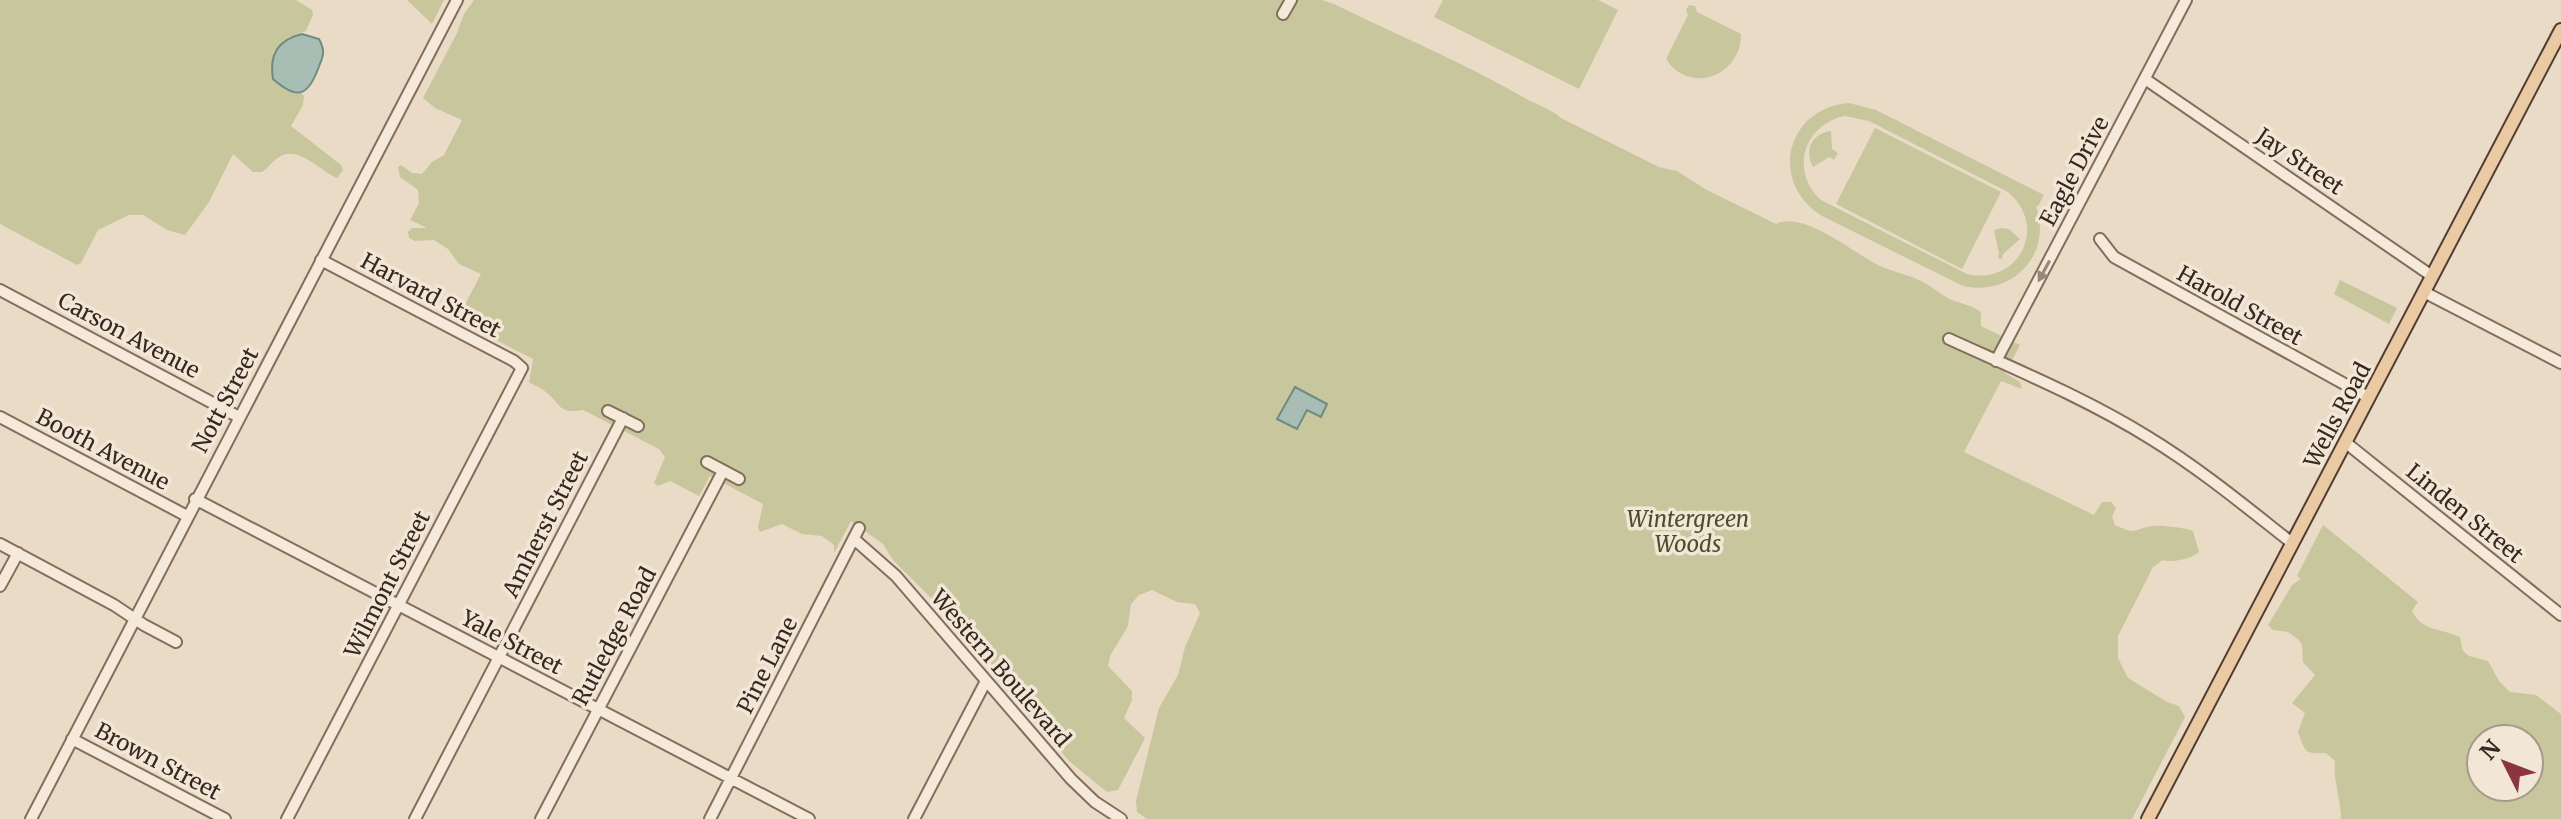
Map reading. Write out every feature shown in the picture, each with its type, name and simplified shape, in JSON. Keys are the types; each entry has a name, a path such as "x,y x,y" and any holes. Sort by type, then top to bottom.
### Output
{"main road":[{"name":"Wells Road","path":"2148,819 2561,30"}],"street":[{"name":"Nott Street","path":"31,819 457,0"},
{"path":"1283,14 1291,0"},
{"name":"Eagle Drive","path":"1996,361 2186,0"},
{"name":"Jay Street","path":"2145,79 2432,276"},
{"name":"Harold Street","path":"2100,239 2114,257 2368,397"},
{"name":"Harvard Street","path":"321,260 522,366"},
{"name":"Carson Avenue","path":"0,290 239,417"},
{"path":"2424,292 2561,363"},
{"path":"1949,339 2077,397 2147,436 2195,467 2292,543"},
{"name":"Wilmont Street","path":"287,819 522,366"},
{"path":"608,411 638,426"},
{"name":"Booth Avenue","path":"0,417 187,516"},
{"name":"Amherst Street","path":"415,819 623,418"},
{"name":"Linden Street","path":"2345,442 2561,615"},
{"path":"707,462 739,479"},
{"name":"Rutledge Road","path":"541,819 723,471"},
{"name":"Yale Street","path":"195,499 809,819"},
{"name":"Western Boulevard","path":"857,534 1076,784 1117,818"},
{"name":"Pine Lane","path":"710,819 857,534"},
{"path":"0,544 176,642"},
{"path":"0,586 18,553"},
{"path":"914,819 986,681"},
{"name":"Brown Street","path":"72,739 225,819"}],"green space":[{"path":"0,0 296,0 312,10 306,31 289,37 273,52 291,92 304,96 303,105 291,126 341,165 343,170 337,178 304,158 290,154 280,156 262,172 253,172 233,154 209,202 185,235 167,230 143,215 129,215 98,230 81,263 77,265 0,224"},
{"path":"407,0 444,0 432,24"},
{"name":"Wintergreen Woods","path":"474,0 1322,0 1334,4 1477,72 1659,167 1677,171 1705,189 1776,224 1787,221 1814,228 1878,265 1920,280 1948,298 1981,312 1981,326 2020,345 2005,373 2020,382 2022,389 2001,381 1964,452 2094,515 2102,502 2111,502 2116,508 2112,517 2115,525 2128,530 2157,526 2193,531 2199,552 2182,560 2163,560 2153,567 2118,636 2118,658 2128,678 2179,706 2185,717 2132,819 1147,819 1137,812 1136,801 1159,708 1178,675 1185,647 1200,613 1195,604 1177,602 1152,590 1139,595 1131,604 1128,626 1110,656 1108,666 1132,691 1132,700 1124,718 1145,738 1118,790 1107,792 1069,761 951,618 893,560 883,544 851,521 834,553 834,545 822,536 802,534 782,524 760,532 758,527 763,504 710,476 699,496 670,481 658,486 654,483 665,457 659,449 583,410 561,408 545,391 529,382 533,359 457,320 481,274 459,264 448,249 434,240 415,241 409,238 408,232 412,228 427,228 410,220 419,203 418,190 400,177 398,167 401,165 412,173 422,174 432,162 444,155 462,120 435,108 423,98 464,14"},
{"path":"1443,0 1598,0 1618,10 1579,89 1434,17"},
{"path":"1689,5 1741,34 1733,60 1713,76 1688,76 1676,70 1666,59 1688,15 1686,10"},
{"path":"1849,103 1876,110 2044,195 2036,206 2040,224 2039,241 2024,268 1997,285 1981,288 1963,286 1822,216 1805,202 1795,185 1790,167 1792,149 1799,132 1811,118 1828,108","holes":["1845,116 1869,121 2008,192 2020,206 2026,221 2027,236 2014,262 2001,271 1985,275 1967,274 1821,200 1805,176 1806,150 1811,138 1819,128"]},
{"path":"1875,128 2001,192 1962,269 1836,204"},
{"path":"1831,131 1832,149 1838,153 1834,160 1829,157 1813,167 1809,155 1811,144 1818,136"},
{"path":"2009,229 2020,239 2003,254 2002,259 1998,258 1994,230"},
{"path":"2340,280 2397,308 2389,324 2334,294"},
{"path":"2323,525 2418,602 2412,611 2421,623 2460,637 2463,651 2469,656 2488,661 2499,681 2510,692 2536,695 2561,714 2561,819 2341,819 2335,761 2326,753 2313,753 2304,748 2298,732 2305,713 2292,703 2315,675 2303,662 2299,640 2288,632 2273,630 2268,625 2292,585 2301,579 2297,576"}],"shaded area":[{"path":"302,34 319,39 323,54 310,86 294,92 273,79 272,62 281,44"},
{"path":"1295,387 1327,404 1321,417 1307,410 1297,429 1277,419"}]}
